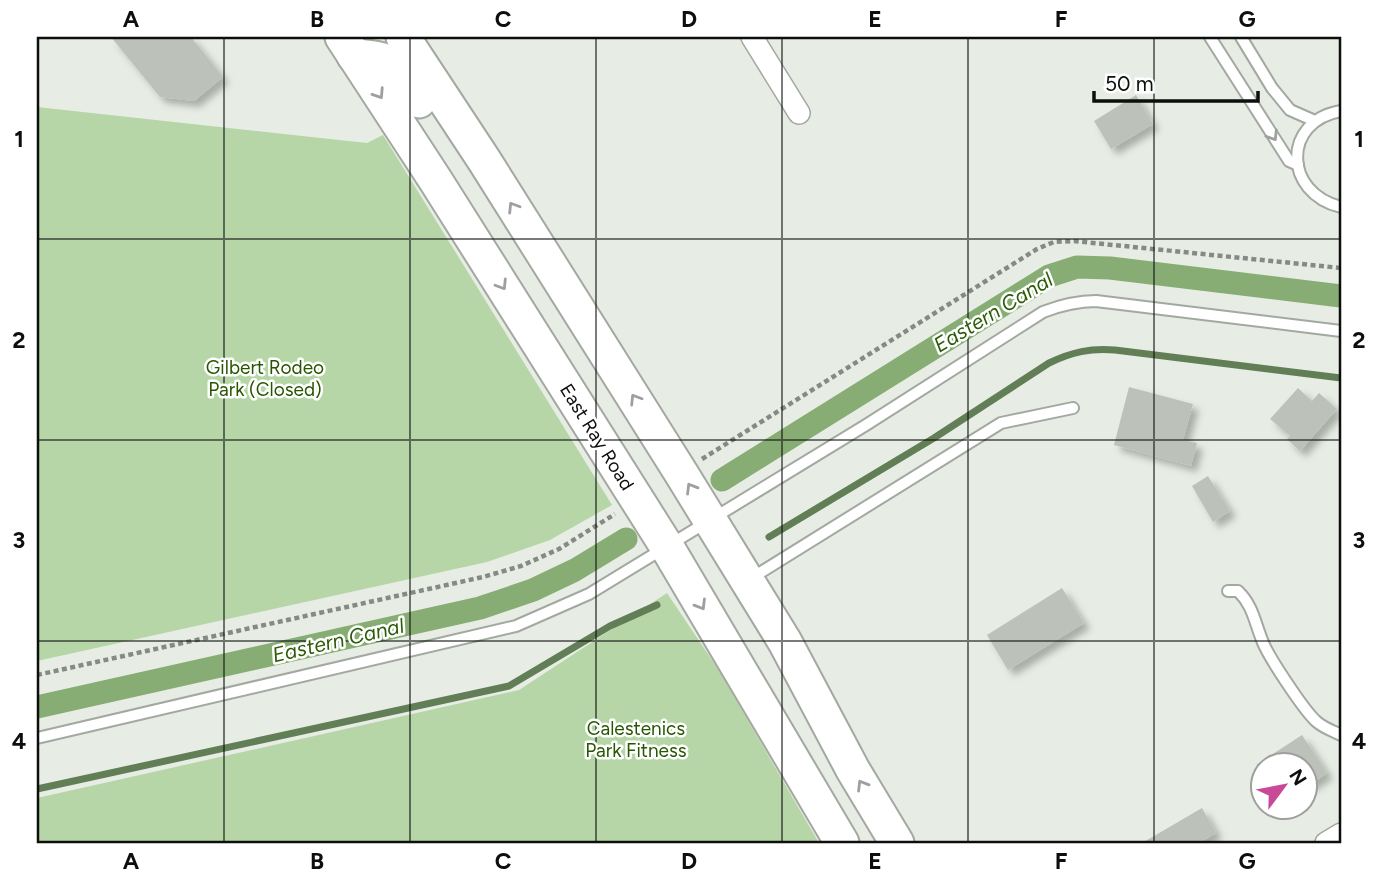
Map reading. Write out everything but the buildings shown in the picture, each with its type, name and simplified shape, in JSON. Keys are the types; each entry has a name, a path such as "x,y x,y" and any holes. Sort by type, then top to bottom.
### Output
{"main road":[{"path":"403,37 484,160 785,642 853,770 897,843"},
{"path":"348,46 394,65 442,136 484,160"},
{"name":"East Ray Road","path":"348,46 667,547 842,843"}],"street":[{"path":"752,37 799,113"},
{"path":"1326,843 1341,834"}],"lane":[{"path":"1210,37 1289,161 1298,165"},
{"path":"1241,37 1272,88 1290,110 1315,121"},
{"path":"1341,111 1315,121 1304,134 1298,149 1298,165 1303,181 1313,194 1327,203 1341,207"},
{"path":"37,738 516,626 589,594 866,425 1043,312 1060,305 1097,301 1341,331"},
{"path":"747,581 1001,423 1073,408"},
{"path":"1228,591 1238,591 1248,601 1254,611 1262,641 1307,712 1318,724 1341,735"}],"green space":[{"name":"Gilbert Rodeo Park (Closed)","path":"37,107 367,143 383,135 612,505 550,540 487,562 37,661"},
{"name":"Calestenics Park Fitness","path":"667,593 718,669 819,843 37,843 37,798 519,690"}],"waterway":[{"name":"Eastern Canal","path":"722,480 1049,276 1077,267 1110,268 1341,296"},
{"path":"769,537 934,438 1049,363 1073,354 1089,350 1115,350 1341,378"},
{"name":"Eastern Canal","path":"37,707 480,608 533,590 575,570 626,539"},
{"path":"37,789 509,686 610,626 657,605"}]}
